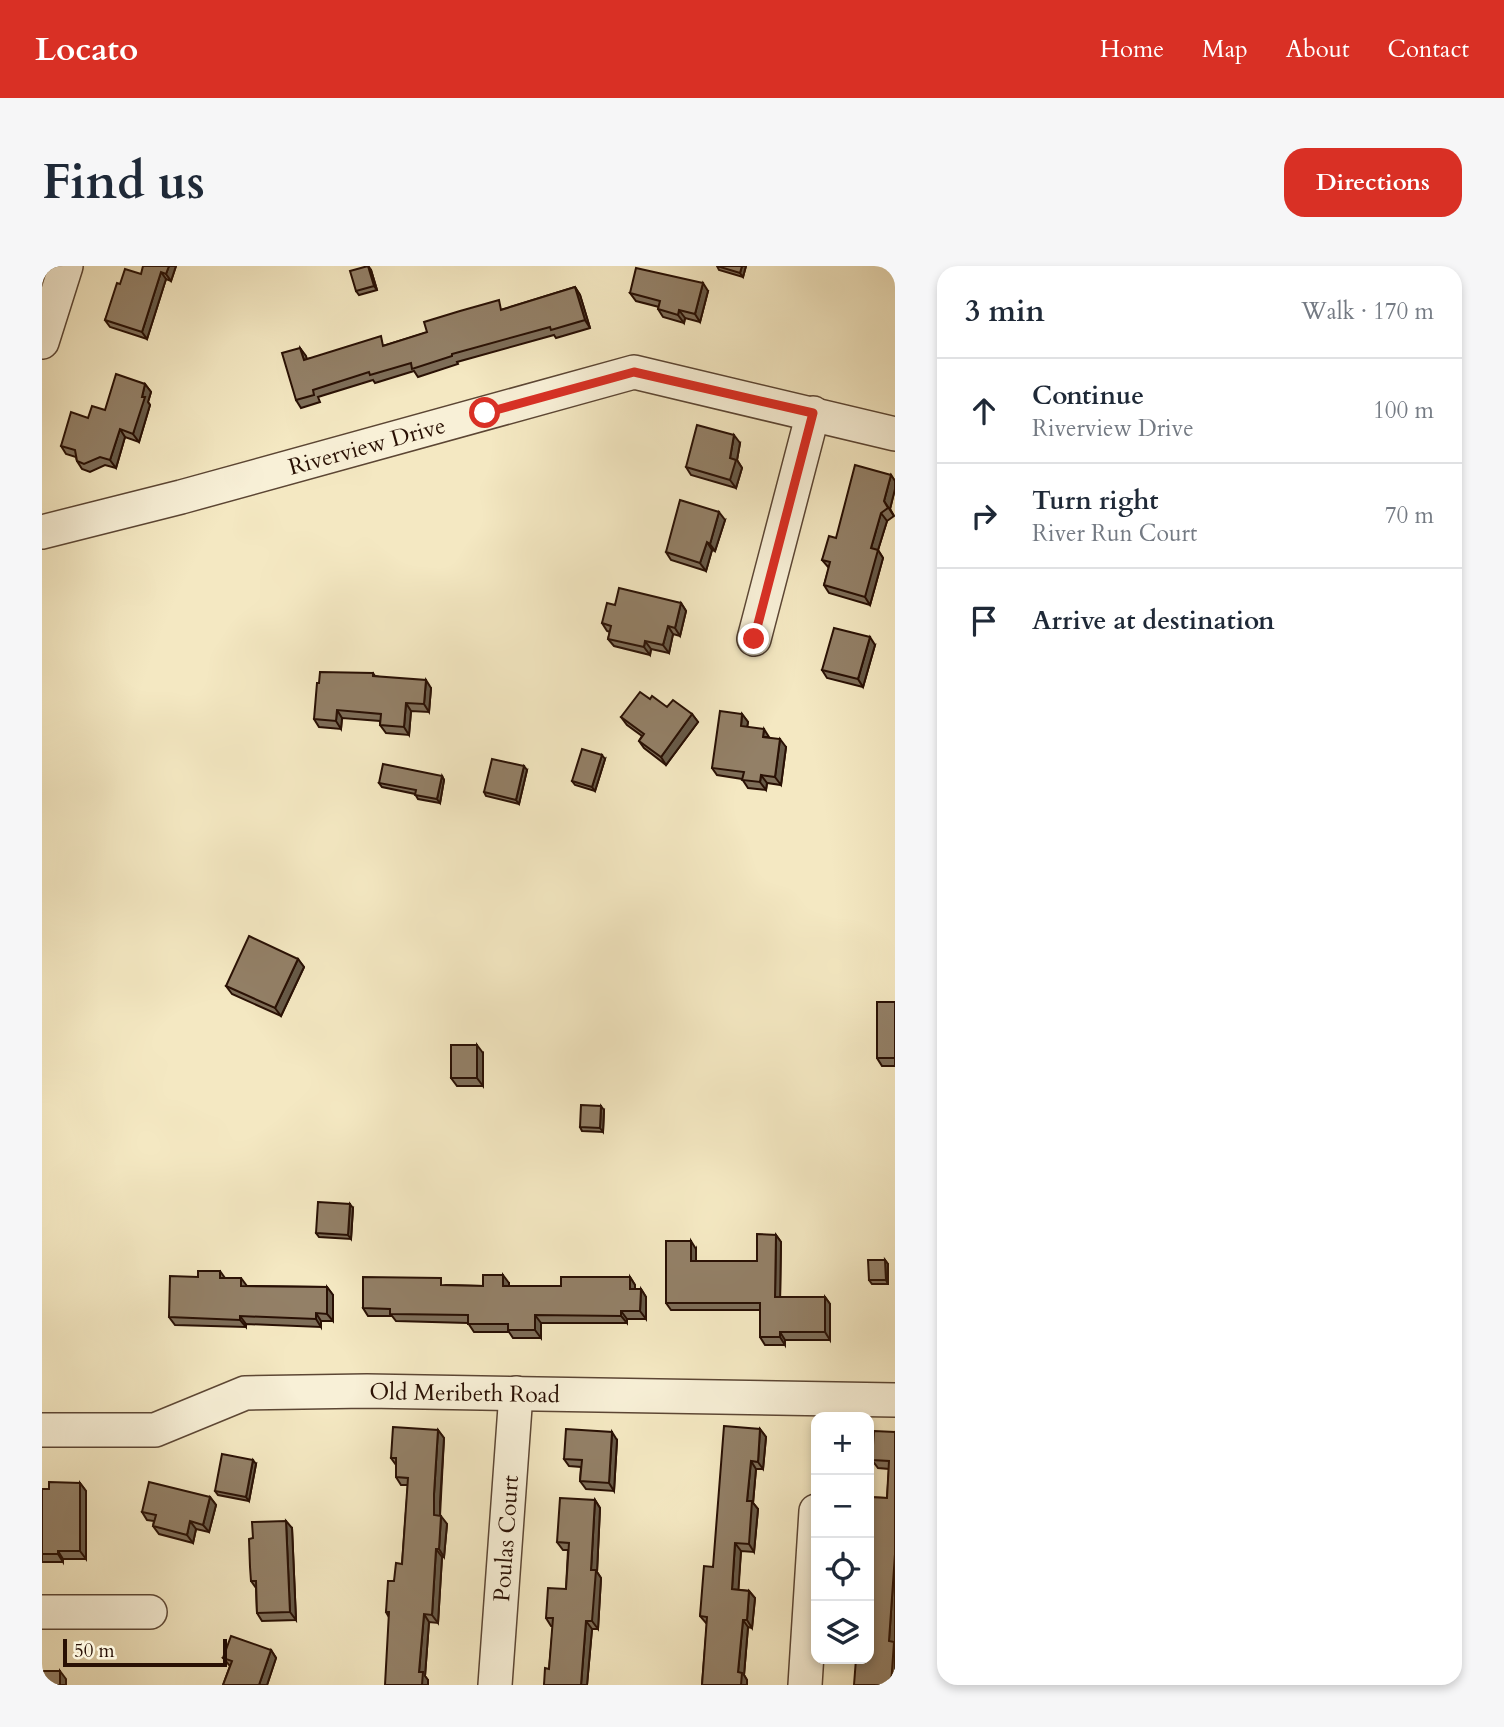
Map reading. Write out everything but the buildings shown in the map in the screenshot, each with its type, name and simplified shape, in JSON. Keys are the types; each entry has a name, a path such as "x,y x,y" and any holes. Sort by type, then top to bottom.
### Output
{"street":[{"path":"42,342 66,266"},
{"name":"Riverview Drive","path":"42,531 181,497 634,372 895,434"},
{"path":"754,639 813,413"},
{"name":"Old Meribeth Road","path":"42,1430 155,1430 245,1393 516,1393 823,1408 895,1399"},
{"name":"Poulas Court","path":"495,1685 516,1393"},
{"path":"805,1685 814,1538"},
{"path":"42,1612 150,1612"}],"route":[{"path":"485,413 634,372 813,413 754,639"}]}
